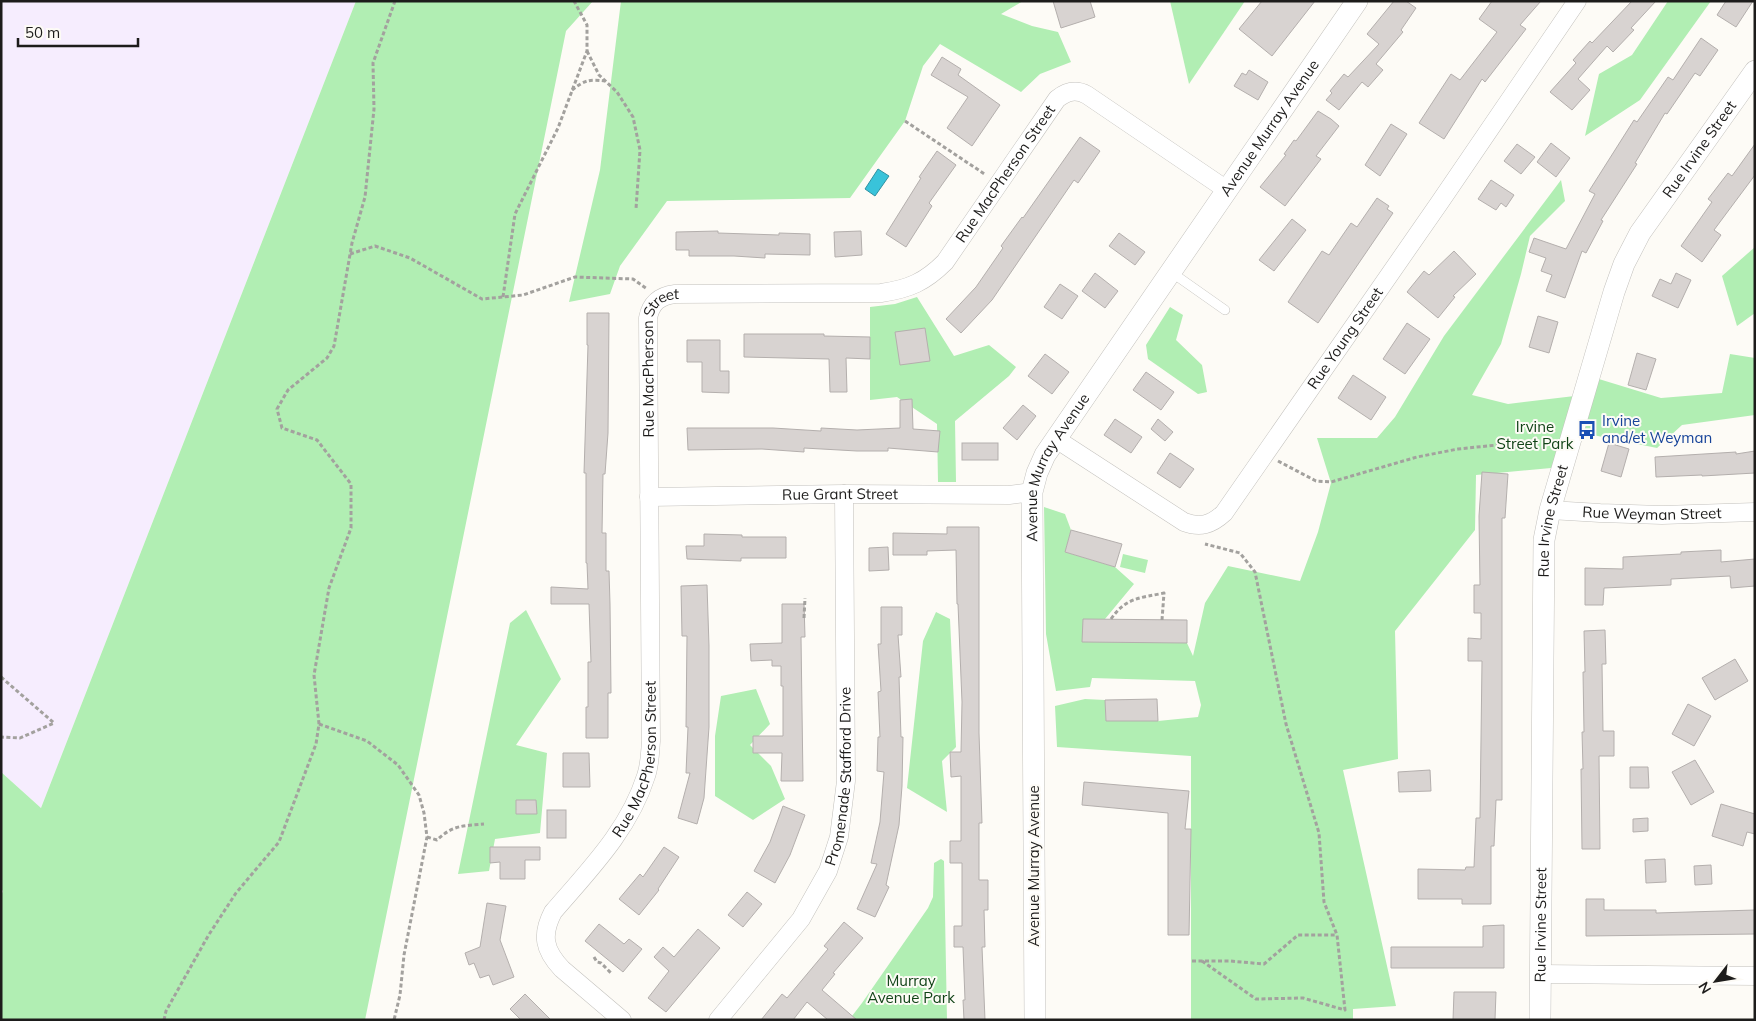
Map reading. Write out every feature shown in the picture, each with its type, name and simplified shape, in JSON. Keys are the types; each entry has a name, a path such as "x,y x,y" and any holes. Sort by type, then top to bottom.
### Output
{"street":[{"name":"Avenue Murray Avenue","path":"1035,1020 1032,492 1037,473 1045,455 1356,1"},
{"name":"Rue Young Street","path":"1056,439 1184,522 1194,526 1202,526 1218,519 1440,202 1577,1"},
{"name":"Rue Irvine Street","path":"1540,1020 1544,540 1550,510 1614,292 1624,264 1640,233 1659,205 1755,71"},
{"name":"Rue MacPherson Street","path":"622,1020 553,960 546,936 553,912 610,846 634,809 647,774 651,741 648,318 650,310 659,298 675,294 881,293 900,290 917,284 932,275 945,262 1057,99 1068,92 1075,91 1087,95 1227,190"},
{"name":"Rue Grant Street","path":"649,497 844,494 1009,495 1032,492"},
{"name":"Promenade Stafford Drive","path":"718,1020 801,919 828,871 839,837 846,782 844,494"},
{"name":"Rue Weyman Street","path":"1550,510 1600,514 1662,515 1755,512"},
{"path":"1540,974 1755,976"}],"lane":[{"path":"1171,272 1224,310"}],"path":[{"path":"164,1020 166,1011 208,936 236,893 279,842 316,744 319,724 314,675 329,588 351,528 352,484 317,440 282,428 277,409 288,390 327,358 334,346 350,254 365,197 374,109 373,63 395,1"},
{"path":"503,297 515,214 558,128 587,51 587,25 574,1"},
{"path":"587,51 599,75 617,92 633,117 640,150 636,209"},
{"path":"572,90 582,82 592,79 606,81"},
{"path":"906,121 998,183"},
{"path":"350,254 375,246 410,258 482,299 523,294 575,277 633,279 659,298"},
{"path":"1277,461 1316,481 1331,482 1417,457 1458,449 1507,444 1545,449"},
{"path":"1202,961 1256,999 1304,998 1345,1010 1337,935 1324,902 1319,833 1286,724 1255,572 1240,553 1205,544"},
{"path":"1112,619 1119,608 1133,599 1164,593 1162,620"},
{"path":"804,618 805,598"},
{"path":"1,677 54,723 20,738 1,737"},
{"path":"319,724 367,741 398,765 419,795 427,837 404,955 400,995 394,1020"},
{"path":"427,837 437,840 448,830 466,825 484,824"},
{"path":"1192,961 1230,961 1264,964 1298,935 1337,935"},
{"path":"594,957 597,962 612,974"}],"shaded area":[{"path":"1,1 356,1 41,808 1,772"}],"green space":[{"path":"356,1 593,1 566,31 365,1020 1,1020 1,896 3,891 1,889 1,772 41,808"},
{"path":"621,1 1023,1 1001,14 1032,26 1058,32 1071,62 1040,74 1021,92 940,44 923,66 905,121 850,198 667,201 620,266 610,294 569,302 600,170"},
{"path":"1170,1 1245,1 1189,84"},
{"path":"1668,1 1711,1 1640,100 1585,136 1599,74 1632,55"},
{"name":"Irvine Street Park","path":"1561,180 1565,201 1530,236 1501,344 1472,395 1508,404 1583,395 1589,376 1661,398 1722,393 1730,354 1755,358 1755,415 1682,425 1657,448 1593,435 1571,438 1562,467 1476,475 1475,530 1395,631 1398,759 1343,770 1396,1006 1353,1009 1353,1020 1191,1020 1191,756 1057,747 1055,706 1085,699 1105,700 1106,721 1158,721 1198,717 1201,705 1195,681 1092,678 1090,687 1056,691 1046,634 1044,507 1065,514 1071,530 1065,552 1115,567 1134,584 1105,619 1083,619 1083,641 1187,643 1193,656 1205,603 1228,566 1300,581 1318,532 1331,483 1317,438 1377,438 1395,417 1444,336"},
{"path":"1755,247 1755,313 1737,326 1722,276"},
{"path":"917,297 954,356 989,345 1016,367 1009,376 955,421 956,482 938,482 937,424 897,397 870,400 870,307 895,304"},
{"path":"1170,307 1183,315 1176,340 1202,365 1207,392 1198,394 1148,359 1146,345"},
{"path":"1123,554 1148,560 1145,573 1120,567"},
{"path":"526,610 561,679 516,745 547,753 540,833 495,839 489,871 458,874 510,623"},
{"path":"936,612 950,619 956,747 942,761 947,812 907,788 923,641"},
{"path":"756,689 770,724 750,745 771,766 785,799 753,820 715,796 715,736 721,696"},
{"name":"Murray Avenue Park","path":"941,859 944,861 947,1020 849,1020 928,908 933,897 934,863"}],"water":[{"path":"878,169 889,176 875,196 865,189"}],"building":[{"path":"1053,1 1090,1 1095,17 1061,28"},
{"path":"1262,1 1315,1 1272,56 1239,29"},
{"path":"1394,1 1406,1 1416,8 1401,30 1403,32 1376,64 1383,70 1368,87 1362,82 1339,110 1326,100 1332,93 1330,91 1344,74 1348,77 1379,44 1367,34"},
{"path":"1492,1 1541,1 1520,25 1526,29 1485,82 1482,79 1444,139 1419,123 1451,74 1460,80 1497,32 1479,19"},
{"path":"1632,1 1656,1 1631,28 1634,30 1613,52 1607,46 1578,79 1590,90 1572,110 1550,92 1576,63 1573,60 1590,41 1592,43"},
{"path":"1726,1 1753,1 1736,27 1717,15"},
{"path":"1701,38 1718,50 1700,76 1695,73 1667,114 1665,113 1635,163 1637,164 1601,220 1603,221 1586,253 1582,251 1565,298 1546,291 1552,275 1541,271 1546,258 1529,252 1534,238 1566,249 1595,194 1589,191 1634,120 1637,122 1668,77 1673,80"},
{"path":"942,57 961,69 958,75 1000,105 972,146 947,128 968,97 931,75"},
{"path":"1249,70 1268,82 1258,100 1234,86 1242,73 1246,75"},
{"path":"1318,111 1339,126 1316,156 1321,159 1285,206 1260,187"},
{"path":"1391,124 1407,134 1380,176 1365,165"},
{"path":"1080,137 1100,151 1078,183 1074,180 992,300 961,333 946,319 976,287 1003,248 1001,246"},
{"path":"1551,143 1570,158 1556,177 1537,162"},
{"path":"1517,144 1535,157 1521,174 1504,161"},
{"path":"1755,144 1755,175 1714,230 1721,235 1702,262 1681,246 1712,202 1708,199 1728,173 1732,176"},
{"path":"937,151 956,165 929,203 932,206 906,247 886,234 921,178 919,177"},
{"path":"1491,180 1514,195 1506,207 1501,203 1496,210 1478,199"},
{"path":"1377,198 1389,206 1387,209 1393,213 1318,323 1288,302 1322,251 1329,255 1351,223 1357,227"},
{"path":"1292,219 1306,230 1274,271 1259,260"},
{"path":"718,231 718,233 779,235 779,233 810,234 810,255 765,254 765,258 689,256 689,250 676,250 676,232"},
{"path":"861,231 862,255 835,257 834,232"},
{"path":"1119,233 1145,252 1135,265 1109,246"},
{"path":"1454,251 1476,274 1453,296 1455,297 1438,318 1407,292 1424,271 1429,275"},
{"path":"1095,273 1118,291 1105,308 1082,291"},
{"path":"1676,273 1691,280 1678,308 1652,296 1660,279 1671,284"},
{"path":"1060,284 1078,296 1062,319 1044,307"},
{"path":"587,313 609,313 608,433 605,474 603,474 602,533 606,533 606,571 609,571 610,604 611,693 608,693 608,738 586,738 588,662 591,662 589,604 551,604 551,587 588,589 586,563 586,473 584,473 588,345"},
{"path":"1538,316 1558,322 1549,353 1529,347"},
{"path":"1407,323 1430,339 1405,374 1383,359"},
{"path":"925,328 930,361 900,365 895,332"},
{"path":"744,334 824,334 824,336 870,337 870,359 846,358 847,392 830,392 829,359 744,357"},
{"path":"687,340 720,340 720,371 729,371 729,393 702,392 702,362 687,362"},
{"path":"1637,353 1656,359 1646,390 1628,385"},
{"path":"1045,354 1069,372 1052,394 1028,376"},
{"path":"1146,372 1174,392 1161,410 1133,390"},
{"path":"1353,375 1386,397 1371,420 1338,398"},
{"path":"912,399 913,429 940,431 938,452 888,448 888,451 857,451 804,448 804,452 762,449 688,450 687,428 773,428 821,431 821,428 857,430 900,428 900,400"},
{"path":"1023,405 1036,416 1017,440 1003,428"},
{"path":"1115,419 1142,437 1131,453 1104,435"},
{"path":"1158,419 1173,432 1165,441 1151,429"},
{"path":"962,443 998,443 998,460 962,460"},
{"path":"1609,443 1629,449 1621,477 1601,471"},
{"path":"1755,451 1755,473 1656,477 1655,457 1736,452 1736,454"},
{"path":"1170,453 1194,469 1180,488 1157,473"},
{"path":"1482,472 1508,474 1505,518 1502,518 1502,800 1496,800 1494,846 1491,846 1491,904 1462,904 1462,899 1418,899 1418,869 1465,870 1466,867 1474,867 1476,818 1480,818 1482,661 1468,661 1468,638 1481,639 1481,613 1474,613 1474,585 1480,585 1479,516"},
{"path":"947,527 979,527 979,733 982,823 979,823 979,880 988,880 988,910 984,910 985,947 982,947 985,1020 964,1020 963,947 954,947 954,926 962,926 962,863 950,863 950,841 961,841 961,776 951,777 950,752 961,752 962,702 956,550 927,551 927,555 893,555 893,533 947,534"},
{"path":"1071,530 1122,544 1115,567 1065,552"},
{"path":"704,534 742,535 742,537 786,537 786,558 741,558 741,561 687,559 686,546 704,546"},
{"path":"888,547 889,570 869,571 869,548"},
{"path":"1721,550 1721,562 1755,559 1755,586 1731,588 1730,576 1671,579 1671,585 1604,588 1603,605 1585,605 1585,568 1623,569 1623,557"},
{"path":"707,585 709,727 704,798 697,824 678,818 690,773 686,773 688,727 686,727 687,636 682,636 681,586"},
{"path":"782,604 804,604 805,637 801,637 803,781 781,781 782,753 753,753 753,736 783,736 781,666 772,666 772,660 751,661 750,644 782,643"},
{"path":"881,607 902,607 902,635 898,635 901,677 899,677 901,737 903,737 899,825 886,885 889,887 875,917 857,909 877,864 871,863 880,822 884,772 877,771 878,737 880,737 878,692 881,691 878,644 881,644"},
{"path":"1083,619 1187,620 1187,643 1082,642"},
{"path":"1605,630 1606,664 1602,664 1603,731 1614,731 1614,756 1599,756 1600,849 1582,849 1581,769 1583,769 1582,732 1584,732 1584,631"},
{"path":"1735,659 1748,681 1715,700 1702,678"},
{"path":"1157,699 1158,721 1106,721 1105,700"},
{"path":"1688,704 1711,716 1694,746 1672,734"},
{"path":"563,753 589,753 590,787 563,787"},
{"path":"1695,760 1714,792 1691,805 1672,772"},
{"path":"1630,767 1648,767 1649,788 1630,788"},
{"path":"1430,770 1431,791 1399,792 1398,772"},
{"path":"1084,782 1189,791 1185,829 1191,829 1189,935 1168,935 1168,813 1082,805"},
{"path":"516,800 536,800 537,814 516,814"},
{"path":"1721,804 1755,814 1755,834 1747,832 1743,846 1712,836"},
{"path":"783,806 805,815 790,855 775,883 754,871 770,842"},
{"path":"547,810 566,810 566,838 547,838"},
{"path":"1648,818 1648,831 1633,832 1633,819"},
{"path":"490,847 540,847 540,860 525,860 525,879 500,879 500,862 490,863"},
{"path":"664,847 679,857 659,890 639,915 619,899 640,874 643,877"},
{"path":"1665,859 1666,882 1646,883 1645,860"},
{"path":"1711,865 1712,884 1695,885 1694,866"},
{"path":"747,892 762,904 743,927 728,915"},
{"path":"1586,899 1604,899 1604,910 1656,910 1656,913 1755,910 1755,934 1586,936"},
{"path":"487,903 506,906 500,940 514,977 493,985 489,975 480,978 474,963 469,965 465,953 480,947"},
{"path":"844,922 863,938 833,973 835,974 822,990 857,1020 828,1020 807,1002 793,1020 761,1020 782,994 787,998 828,949 824,946"},
{"path":"599,924 624,944 629,939 642,949 623,972 585,941"},
{"path":"1504,925 1504,968 1391,968 1391,947 1483,947 1483,926"},
{"path":"698,929 720,948 666,1012 648,998 669,971 654,957 663,947 674,957"},
{"path":"1454,992 1496,992 1495,1020 1453,1020"},
{"path":"525,994 551,1020 521,1020 510,1009"}],"place":[{"name":"Irvine and/et Weyman","path":"1587,430"}]}
